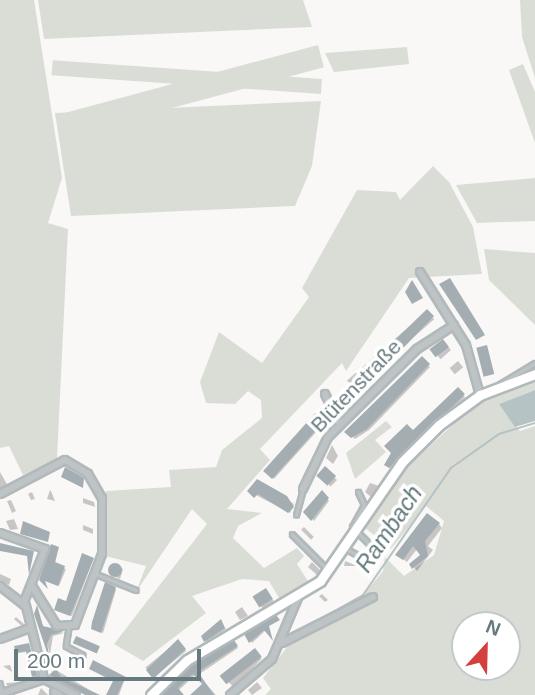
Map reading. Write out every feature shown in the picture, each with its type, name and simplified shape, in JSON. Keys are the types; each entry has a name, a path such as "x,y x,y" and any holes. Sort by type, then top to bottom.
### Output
{"main road":[{"path":"151,695 187,660 300,593 328,570 409,454 480,395 535,374"}],"street":[{"path":"420,272 454,325 480,395"},
{"name":"Blütenstraße","path":"303,489 312,462 338,431 427,340 454,325"},
{"path":"325,394 338,431"},
{"path":"0,494 58,461 83,468 102,498 96,574 69,628 55,624 32,586"},
{"path":"0,533 45,549 24,602 28,629 44,680"},
{"path":"0,586 24,602"},
{"path":"282,643 300,593"},
{"path":"230,695 282,643 373,597"},
{"path":"0,639 28,629"},
{"path":"1,694 44,680 76,695"}],"lane":[{"path":"495,388 535,363"},
{"path":"296,515 303,489"},
{"path":"345,548 363,558 372,554 373,541 352,524 364,505 358,492"},
{"path":"292,534 328,570"},
{"path":"96,574 136,590"},
{"path":"69,628 66,646 83,655"},
{"path":"0,683 1,694"}],"shaded area":[{"path":"0,0 34,0 62,178 48,223 68,229 57,459 23,475 9,446 0,448"},
{"path":"38,0 303,0 312,27 44,39"},
{"path":"520,0 535,0 535,78 522,37"},
{"path":"318,45 324,67 61,138 55,115"},
{"path":"407,47 409,64 334,72 325,53"},
{"path":"53,60 322,79 321,94 52,75"},
{"path":"523,64 535,92 535,143 509,70"},
{"path":"321,101 312,166 295,206 71,216 55,113"},
{"path":"433,166 449,182 473,227 482,274 409,278 346,371 342,363 260,449 270,460 227,509 262,513 238,526 233,538 264,568 297,548 304,556 297,564 308,581 279,598 269,581 242,579 192,596 206,613 143,661 114,644 207,524 192,509 136,592 146,566 105,556 106,491 171,487 169,470 216,467 222,450 262,418 261,400 248,391 235,404 206,403 200,382 219,332 262,363 309,297 302,288 357,190 396,192 400,200"},
{"path":"535,178 535,221 477,223 456,185"},
{"path":"484,249 535,253 535,325 489,280"},
{"path":"535,378 535,390 499,404 520,431 535,426 535,695 265,695 271,689 263,678 301,629 363,595 383,571 385,557 404,576 434,555 444,521 426,506 391,549 364,527 407,467 471,408"},
{"path":"535,390 535,421 515,427 499,404"},
{"path":"386,421 392,427 375,440 386,452 355,479 346,453"}],"building":[{"path":"450,278 485,335 476,340 439,284"},
{"path":"412,280 423,298 412,304 405,292"},
{"path":"427,309 434,316 359,394 351,387 363,371"},
{"path":"443,339 449,347 435,357 429,349"},
{"path":"487,345 494,374 484,377 476,348"},
{"path":"422,356 430,364 367,429 351,438 344,432"},
{"path":"458,387 465,394 389,468 384,465 391,453 384,446 407,424 413,430"},
{"path":"318,410 327,418 272,479 263,471"},
{"path":"325,466 336,476 327,486 316,476"},
{"path":"65,467 84,478 83,488 61,477"},
{"path":"257,479 287,496 294,507 288,513 258,494 254,498 247,491"},
{"path":"322,490 329,498 311,521 303,512"},
{"path":"427,513 440,523 425,541 428,556 412,569 409,564 420,555 413,546 403,560 395,555"},
{"path":"23,521 50,532 48,542 20,534"},
{"path":"0,543 34,551 29,575 27,556 0,551"},
{"path":"51,544 59,547 55,562 65,566 58,586 45,581 48,589 39,580"},
{"path":"82,553 94,558 70,616 54,610 58,598 66,601"},
{"path":"112,563 118,563 122,570 118,577 112,577 108,573 108,567"},
{"path":"105,582 116,587 101,633 91,629"},
{"path":"266,588 273,599 259,608 252,596"},
{"path":"37,605 43,626 64,631 51,635 47,644 51,664 34,614"},
{"path":"276,615 280,620 269,626 273,641 264,630 249,643 244,634"},
{"path":"221,619 225,628 204,642 201,636"},
{"path":"76,636 100,646 97,654 73,643"},
{"path":"178,639 186,649 153,679 146,670"},
{"path":"234,640 238,646 198,672 214,695 190,695 202,684 193,674 178,688 184,695 161,695 191,666"},
{"path":"29,643 37,675 32,677 26,651 16,653 14,646"},
{"path":"255,648 262,657 226,684 220,676"},
{"path":"93,660 126,677 117,695 106,695 113,681 89,669"},
{"path":"56,669 61,677 100,695 85,695 49,675"}],"waterway":[{"name":"Rambach","path":"301,630 363,595 451,468 499,434 535,423"}]}
